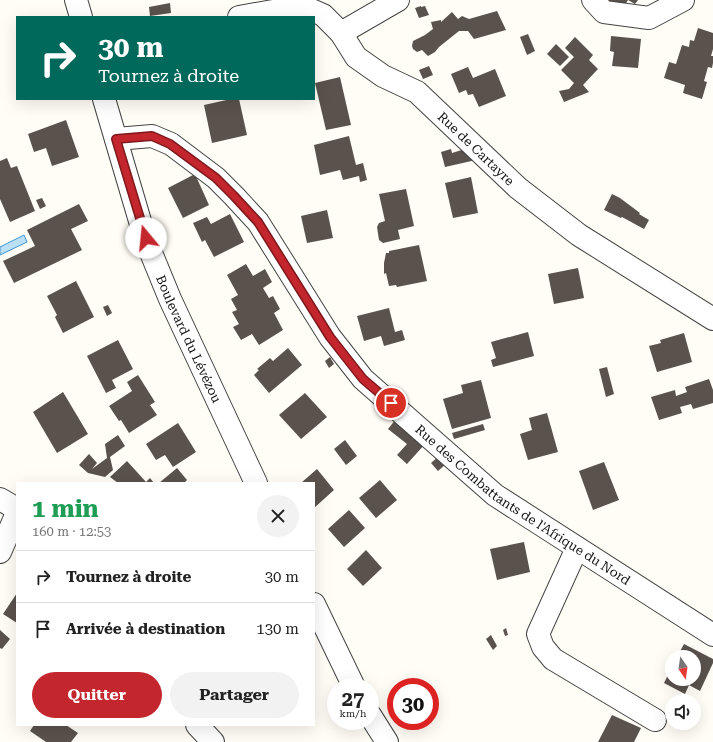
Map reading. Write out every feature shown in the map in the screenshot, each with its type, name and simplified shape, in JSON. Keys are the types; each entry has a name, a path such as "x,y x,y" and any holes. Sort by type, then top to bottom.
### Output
{"street":[{"path":"76,0 81,16"},
{"path":"341,33 398,0"},
{"path":"593,0 604,12 649,18 683,0"},
{"name":"Rue de Cartayre","path":"244,16 302,6 323,15 341,33 356,57 383,76 417,92 518,188 579,235 713,319"},
{"name":"Boulevard du Lévézou","path":"104,100 146,238 170,299 256,482"},
{"name":"Rue des Combattants de l'Afrique du Nord","path":"116,139 152,136 170,144 216,178 258,222 330,337 363,379 495,495 713,635"},
{"path":"0,499 16,508"},
{"path":"0,552 16,515"},
{"path":"577,548 538,634 543,647 553,659 655,720"},
{"path":"315,606 350,678"},
{"path":"198,726 213,742"},
{"path":"379,729 387,742"}],"water":[{"path":"24,235 27,242 0,255 0,247"}],"building":[{"path":"604,0 628,0 625,5 616,7"},
{"path":"628,0 638,0 635,4"},
{"path":"170,3 171,13 150,16 149,7"},
{"path":"425,6 429,15 419,18 415,8"},
{"path":"497,11 506,30 474,39 468,31 459,31 435,52 428,56 422,50 417,52 413,49 413,41 433,29 431,22 441,20 441,22 452,12 458,19 462,16 469,19"},
{"path":"698,28 713,33 713,49 711,56 713,56 713,63 712,68 708,67 704,81 707,82 702,99 683,93 685,85 664,78 669,62 676,64 682,45 689,47 690,40 694,41"},
{"path":"528,34 535,51 527,55 520,37"},
{"path":"611,36 641,39 638,68 612,66 614,52 610,51"},
{"path":"575,37 593,55 589,60 598,69 583,85 589,92 564,102 559,91 569,89 574,83 561,70 574,57 565,48"},
{"path":"556,44 569,57 560,66 547,54"},
{"path":"429,66 433,75 423,79 419,70"},
{"path":"468,67 473,78 495,69 506,96 479,107 473,94 468,95 466,90 459,93 451,74"},
{"path":"340,77 351,125 326,130 315,83"},
{"path":"226,100 239,100 247,135 212,143 204,105"},
{"path":"66,120 79,157 52,166 46,148 34,152 28,134"},
{"path":"349,136 356,165 363,163 367,180 360,182 359,176 343,180 340,170 320,175 314,145"},
{"path":"451,149 452,153 465,149 476,160 445,167 441,152"},
{"path":"7,158 11,168 17,166 35,211 10,222 0,199 0,161"},
{"path":"195,174 209,205 183,218 168,188"},
{"path":"471,177 478,213 453,218 445,183"},
{"path":"406,189 414,226 398,230 400,239 383,243 379,240 377,227 379,223 385,221 379,194"},
{"path":"612,194 620,198 640,213 639,214 649,220 644,229 622,217 621,218 604,210"},
{"path":"42,198 46,206 40,209 36,200"},
{"path":"79,204 88,221 71,229 82,250 14,283 3,261 35,246 27,230"},
{"path":"327,210 333,238 307,243 301,216"},
{"path":"230,214 244,242 214,257 205,240 202,242 193,223 207,217 211,224"},
{"path":"419,245 427,281 397,287 396,285 389,286 386,273 384,274 386,253 389,253 389,251"},
{"path":"246,264 253,276 265,269 272,282 263,288 269,298 273,296 280,309 274,313 283,330 259,345 252,334 241,340 233,327 239,324 232,312 237,310 231,299 238,295 227,275"},
{"path":"578,268 584,298 554,304 548,274"},
{"path":"76,281 94,317 63,333 55,317 57,315 47,296"},
{"path":"108,305 112,313 107,316 103,307"},
{"path":"389,308 395,332 402,330 405,340 384,346 381,336 364,341 357,316"},
{"path":"528,332 534,356 493,367 491,360 496,358 491,342"},
{"path":"684,333 692,362 657,372 649,346 661,343 660,340"},
{"path":"118,340 133,369 112,380 116,388 106,393 87,356"},
{"path":"288,348 302,365 269,393 254,375 259,370 257,369 270,358 273,361"},
{"path":"330,357 334,364 329,368 325,361"},
{"path":"607,367 614,394 606,397 599,369"},
{"path":"138,375 155,402 150,405 157,415 129,433 121,420 119,421 109,406 132,391 127,382"},
{"path":"709,379 713,390 713,403 693,409 691,404 680,407 682,413 659,420 651,397 675,390 676,396 687,392 685,387"},
{"path":"481,380 491,418 452,429 443,399 463,393 461,385"},
{"path":"63,392 88,434 57,453 33,412"},
{"path":"305,393 327,417 301,439 279,415"},
{"path":"547,413 558,452 528,460 520,434 532,430 529,418"},
{"path":"396,419 425,444 407,464 397,455 407,444 388,429"},
{"path":"178,423 196,452 173,467 165,455 156,460 146,444"},
{"path":"483,424 485,430 454,439 452,433"},
{"path":"118,435 125,446 110,457 113,470 105,477 88,473 79,465 89,454 97,463 92,469 107,458 105,444"},
{"path":"345,440 357,456 346,465 334,449"},
{"path":"439,456 446,464 438,471 431,463"},
{"path":"127,461 146,482 117,482 110,477"},
{"path":"604,462 619,500 593,510 579,471"},
{"path":"177,468 187,480 185,482 160,482"},
{"path":"317,469 334,490 315,507 315,482 302,482"},
{"path":"150,478 153,482 146,482"},
{"path":"380,480 397,500 376,518 359,498"},
{"path":"349,510 365,528 344,547 328,529"},
{"path":"524,542 530,572 497,580 490,549"},
{"path":"366,550 382,568 363,586 347,569"},
{"path":"16,594 16,622 3,614"},
{"path":"506,628 508,635 505,636 503,630"},
{"path":"0,630 10,639 2,649 0,648"},
{"path":"491,635 497,646 493,650 486,639"},
{"path":"684,644 696,650 681,650"},
{"path":"701,653 713,659 713,663 700,691 691,686 701,686"},
{"path":"670,686 689,686 685,694"},
{"path":"612,715 641,728 634,742 598,742"},
{"path":"33,726 68,726 78,733 71,742 46,742 30,731"}],"route":[{"path":"146,238 124,170 116,139 152,136 170,144 216,178 258,222 330,337 363,379 391,403"}]}
